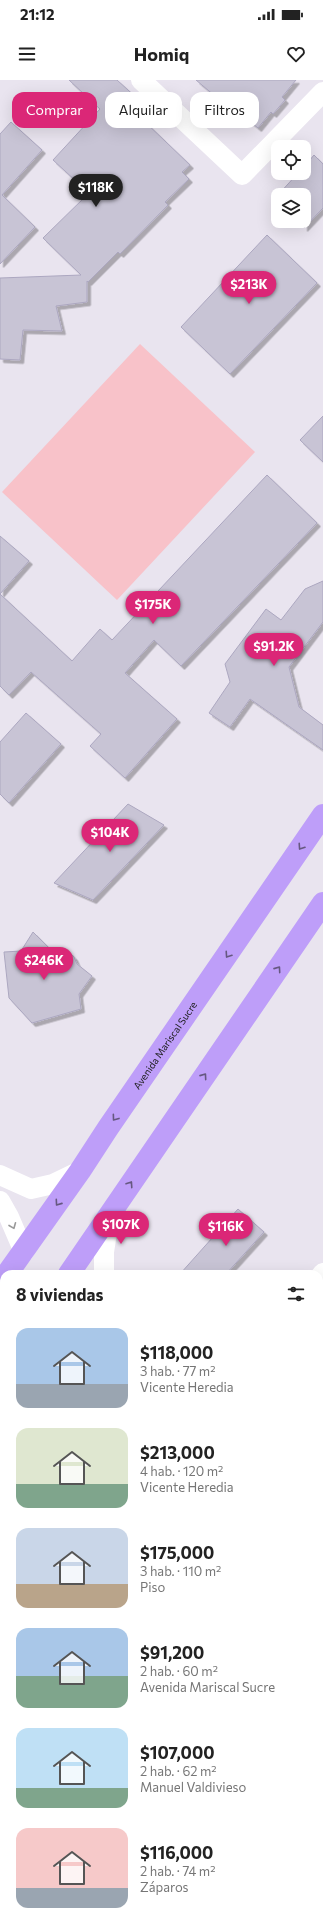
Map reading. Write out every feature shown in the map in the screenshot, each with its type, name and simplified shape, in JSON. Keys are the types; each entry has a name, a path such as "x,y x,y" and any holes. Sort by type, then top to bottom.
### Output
{"main road":[{"name":"Avenida Mariscal Sucre","path":"10,1270 80,1171 323,815"},
{"path":"73,1270 110,1213 323,903"}],"street":[{"path":"141,80 242,175 323,92"},
{"path":"0,1175 31,1189 53,1184 80,1171"},
{"path":"0,1201 9,1217 24,1252"},
{"path":"104,1270 104,1252 110,1213"}],"shaded area":[{"path":"140,344 255,452 117,600 2,492"}],"building":[{"path":"69,80 117,80 130,92 105,92 105,128 151,128 190,165 182,172 189,179 165,202 168,205 120,254 118,252 88,282 87,281 87,302 56,306 62,331 23,330 20,360 0,359 0,278 81,275 43,238 89,193 53,160 82,128 97,128 97,112 100,109 97,106 97,92 82,92"},
{"path":"196,80 296,80 282,97 285,100 273,114 271,112 259,127 259,92 210,92"},
{"path":"11,122 12,128 18,128 42,150 2,195 35,227 0,264 0,134"},
{"path":"314,155 323,164 323,208 311,221 311,188 284,188 292,180 311,180 311,159"},
{"path":"267,235 317,283 230,374 181,327"},
{"path":"323,416 323,462 300,440"},
{"path":"267,475 317,523 181,666 154,640 125,673 177,719 125,778 90,746 101,734 31,672 9,695 0,686 0,594 72,661 100,629 112,640"},
{"path":"0,536 29,561 0,594"},
{"path":"323,581 323,622 289,667 299,707 323,725 323,750 250,699 230,727 209,713 230,682 225,664 266,609 281,620 305,589"},
{"path":"26,713 61,744 9,803 0,794 0,742"},
{"path":"128,804 164,825 93,900 54,883"},
{"path":"33,932 55,954 69,952 74,957 77,964 92,976 79,994 81,1009 32,1023 9,998 4,952 21,951"},
{"path":"238,1209 264,1232 230,1270 184,1270"}]}
